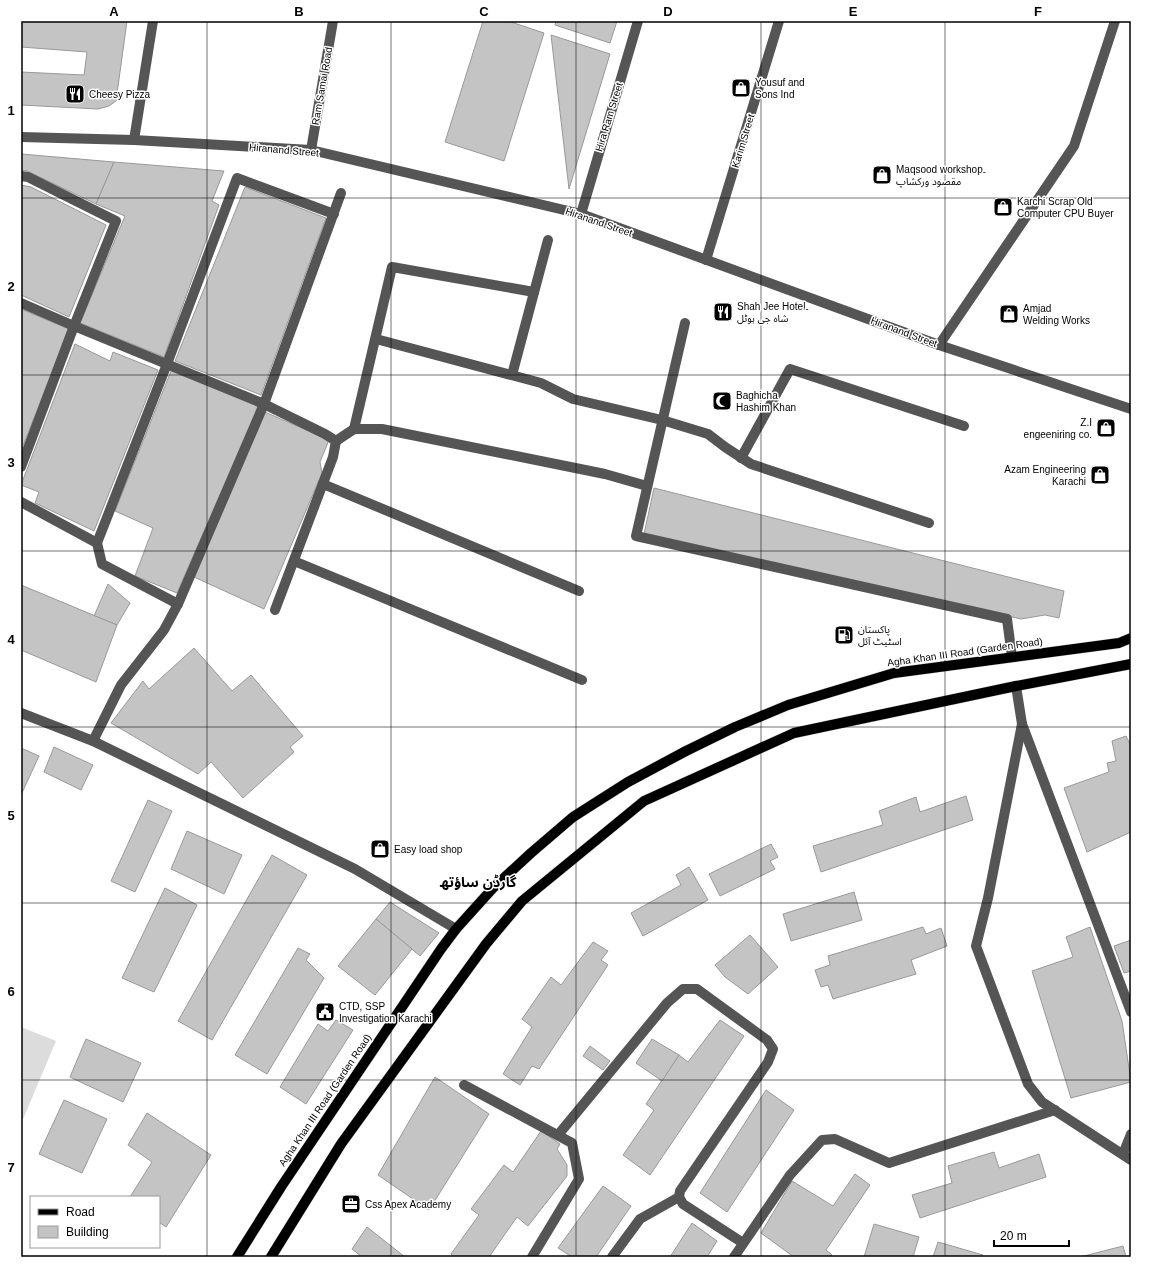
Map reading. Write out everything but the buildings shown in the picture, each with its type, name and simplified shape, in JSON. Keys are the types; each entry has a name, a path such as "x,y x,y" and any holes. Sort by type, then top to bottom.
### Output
{"main road":[{"name":"Agha Khan III Road (Garden Road)","path":"237,1257 324,1122 456,929 493,888 573,817 628,782 686,751 728,730 788,705 894,673 1118,643 1131,638"},
{"path":"271,1257 341,1144 486,944 522,901 644,801 794,733 1016,686 1131,664"}],"street":[{"path":"134,140 153,21"},
{"name":"Ram Samai Road","path":"311,150 333,21"},
{"name":"Hira Ram Street","path":"581,214 638,21"},
{"name":"Karim Street","path":"706,260 779,21"},
{"path":"939,345 1074,146 1115,21"},
{"name":"Hiranand Street","path":"21,137 134,140 311,150 581,214 939,345 1131,409"},
{"path":"21,176 28,177 116,221 74,326 21,467"},
{"path":"178,604 102,564 97,543 167,364 237,178 334,214"},
{"path":"93,741 121,685 164,630 178,604 264,404 341,193"},
{"path":"512,375 548,240"},
{"path":"354,429 392,267 534,292"},
{"path":"21,303 264,404 336,441"},
{"path":"685,323 636,536 1007,619 1012,657"},
{"path":"376,339 542,383 573,399 662,420 708,434 751,464 929,523"},
{"path":"741,458 790,369 964,426"},
{"path":"275,610 333,457 336,441 354,429 390,431 605,474 647,486"},
{"path":"323,484 579,591"},
{"path":"21,502 97,543"},
{"path":"294,561 582,680"},
{"path":"1016,686 1022,724 1131,1012"},
{"path":"21,713 93,741 355,869 456,929"},
{"path":"1022,724 988,898 976,946 1028,1084 1042,1102 1127,1157 1131,1134"},
{"path":"558,1135 667,1003 683,989 697,989 767,1040 773,1049 768,1062 680,1191 679,1197 683,1204 743,1243"},
{"path":"464,1084 572,1143 579,1179 532,1257"},
{"path":"734,1257 790,1175 822,1140 835,1139 889,1163 1055,1110"},
{"path":"612,1257 640,1219 679,1197"}],"shaded area":[{"path":"21,1027 56,1041 21,1124"}],"place":[{"name":"Yousuf and Sons Ind","path":"741,88"},
{"name":"Cheesy Pizza","path":"75,94"},
{"name":"Maqsood workshop۔ مقصود ورکشاپ","path":"882,175"},
{"name":"Karchi Scrap Old Computer CPU Buyer","path":"1003,207"},
{"name":"Shah Jee Hotel۔ شاہ جی ہوٹل","path":"723,312"},
{"name":"Amjad Welding Works","path":"1009,314"},
{"name":"Baghicha Hashim Khan","path":"722,401"},
{"name":"Z.I engeeniring co.","path":"1106,428"},
{"name":"Azam Engineering Karachi","path":"1100,475"},
{"name":"پاکستان اسٹیٹ آئل","path":"844,635"},
{"name":"Easy load shop","path":"380,849"},
{"name":"CTD, SSP Investigation Karachi","path":"325,1012"},
{"name":"Css Apex Academy","path":"351,1204"}],"district":[{"name":"گارڈن ساؤتھ","path":"478,882"}]}
